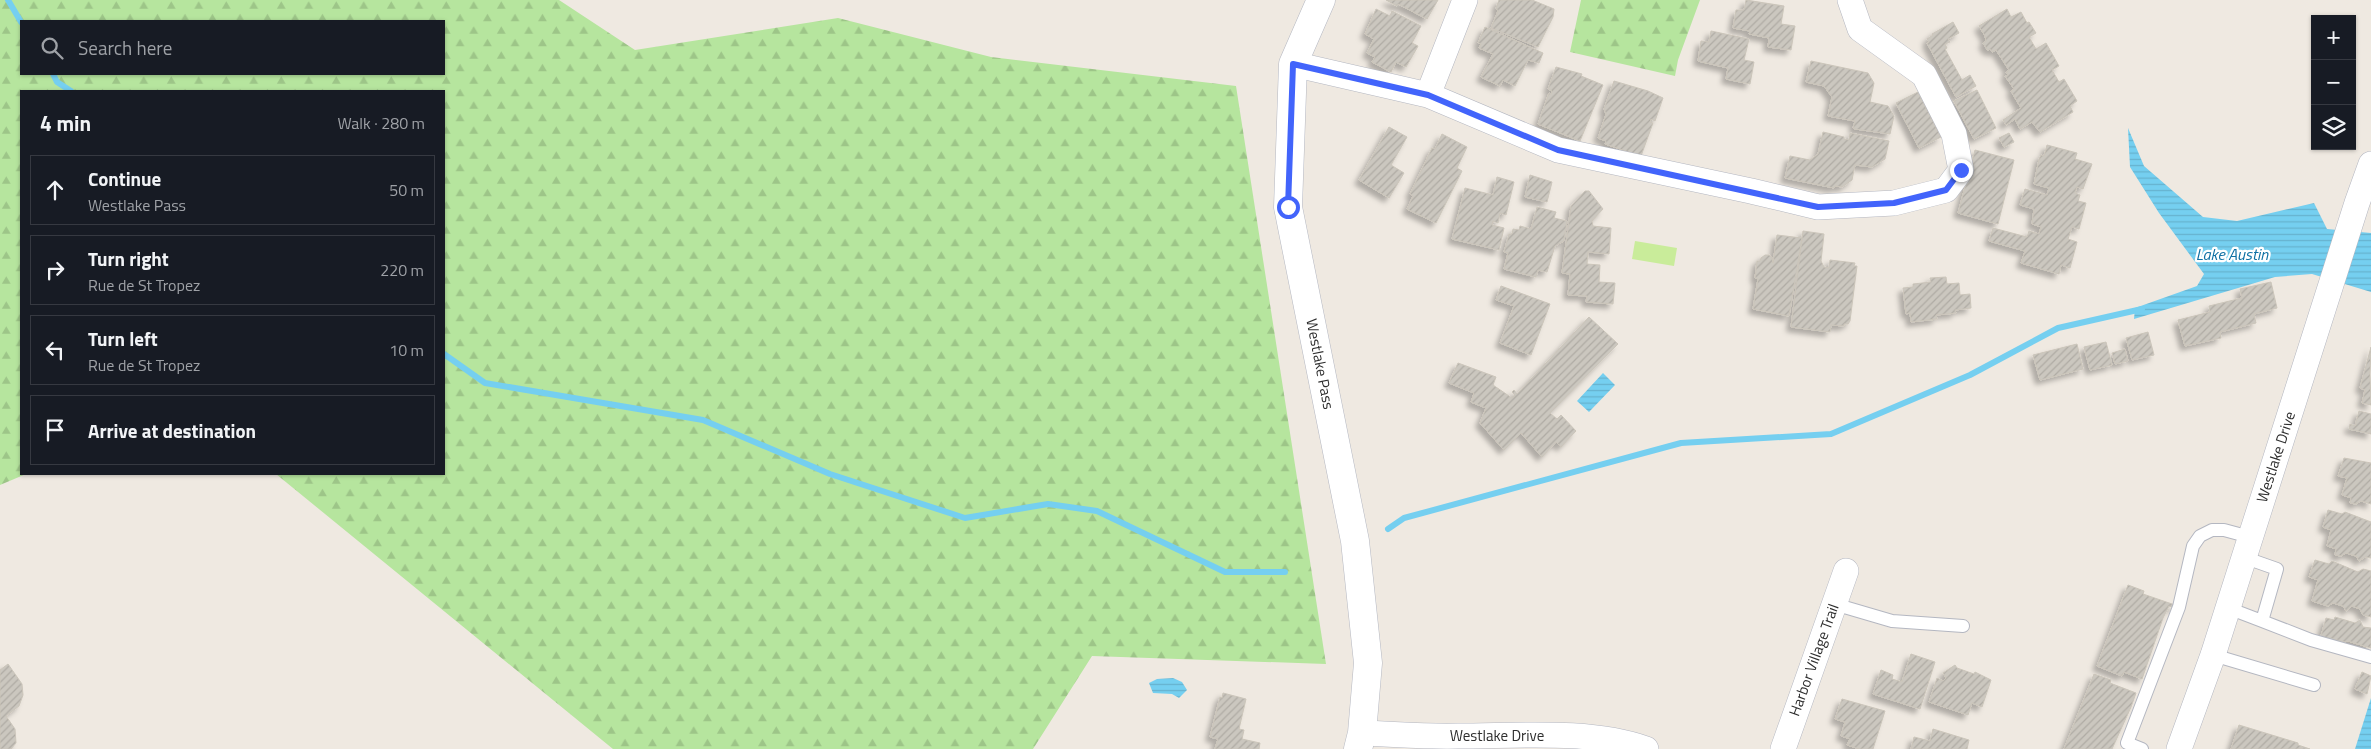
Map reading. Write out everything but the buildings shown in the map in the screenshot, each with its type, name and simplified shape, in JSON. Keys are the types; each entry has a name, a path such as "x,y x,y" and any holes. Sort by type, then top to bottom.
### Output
{"street":[{"name":"Westlake Pass","path":"1321,0 1293,64 1288,207 1355,541 1368,663 1360,741"},
{"path":"1428,95 1465,0"},
{"path":"1293,64 1428,95 1558,150 1818,207 1894,203 1946,190 1961,170 1954,134 1940,104 1924,75 1860,29 1850,0"},
{"name":"Westlake Drive","path":"2179,749 2213,655 2371,164"},
{"name":"Harbor Village Trail","path":"1782,749 1846,571"},
{"name":"Westlake Drive","path":"1360,741 1542,734 1626,742 1646,749"}],"lane":[{"path":"2142,749 2127,743 2178,608 2193,546 2200,536 2212,530 2224,530 2277,569 2262,621"},
{"path":"1834,604 1892,621 1963,626"},
{"path":"2228,608 2311,640 2371,657"},
{"path":"2213,655 2314,685"}],"green space":[{"path":"0,0 559,0 635,50 838,18 991,57 1236,86 1326,664 1092,656 1033,749 613,749 277,475 445,475 445,90 20,90 20,475 24,475 0,485"},
{"path":"1581,0 1700,0 1678,60 1675,76 1570,52"},
{"path":"1635,241 1677,248 1674,266 1632,259"}],"water":[{"name":"Lake Austin","path":"2128,128 2144,166 2203,217 2237,221 2314,203 2327,229 2371,233 2371,292 2312,274 2275,277 2134,319 2135,308 2197,286 2204,274 2159,213 2130,167"},
{"path":"1603,373 1615,385 1589,412 1577,401"},
{"path":"1173,678 1182,682 1187,690 1179,698 1172,694 1153,693 1149,683 1157,679"},
{"path":"2371,698 2371,749 2355,749"}],"waterway":[{"path":"8,0 20,20"},
{"path":"54,75 57,82 69,90"},
{"path":"1388,529 1404,518 1681,443 1831,434 1970,375 2058,328 2142,309"},
{"path":"445,355 485,383 703,420 830,474 965,518 1048,504 1097,511 1225,572 1285,572"}],"route":[{"path":"1288,207 1293,64 1428,95 1558,150 1818,207 1894,203 1946,190 1961,170"}]}
